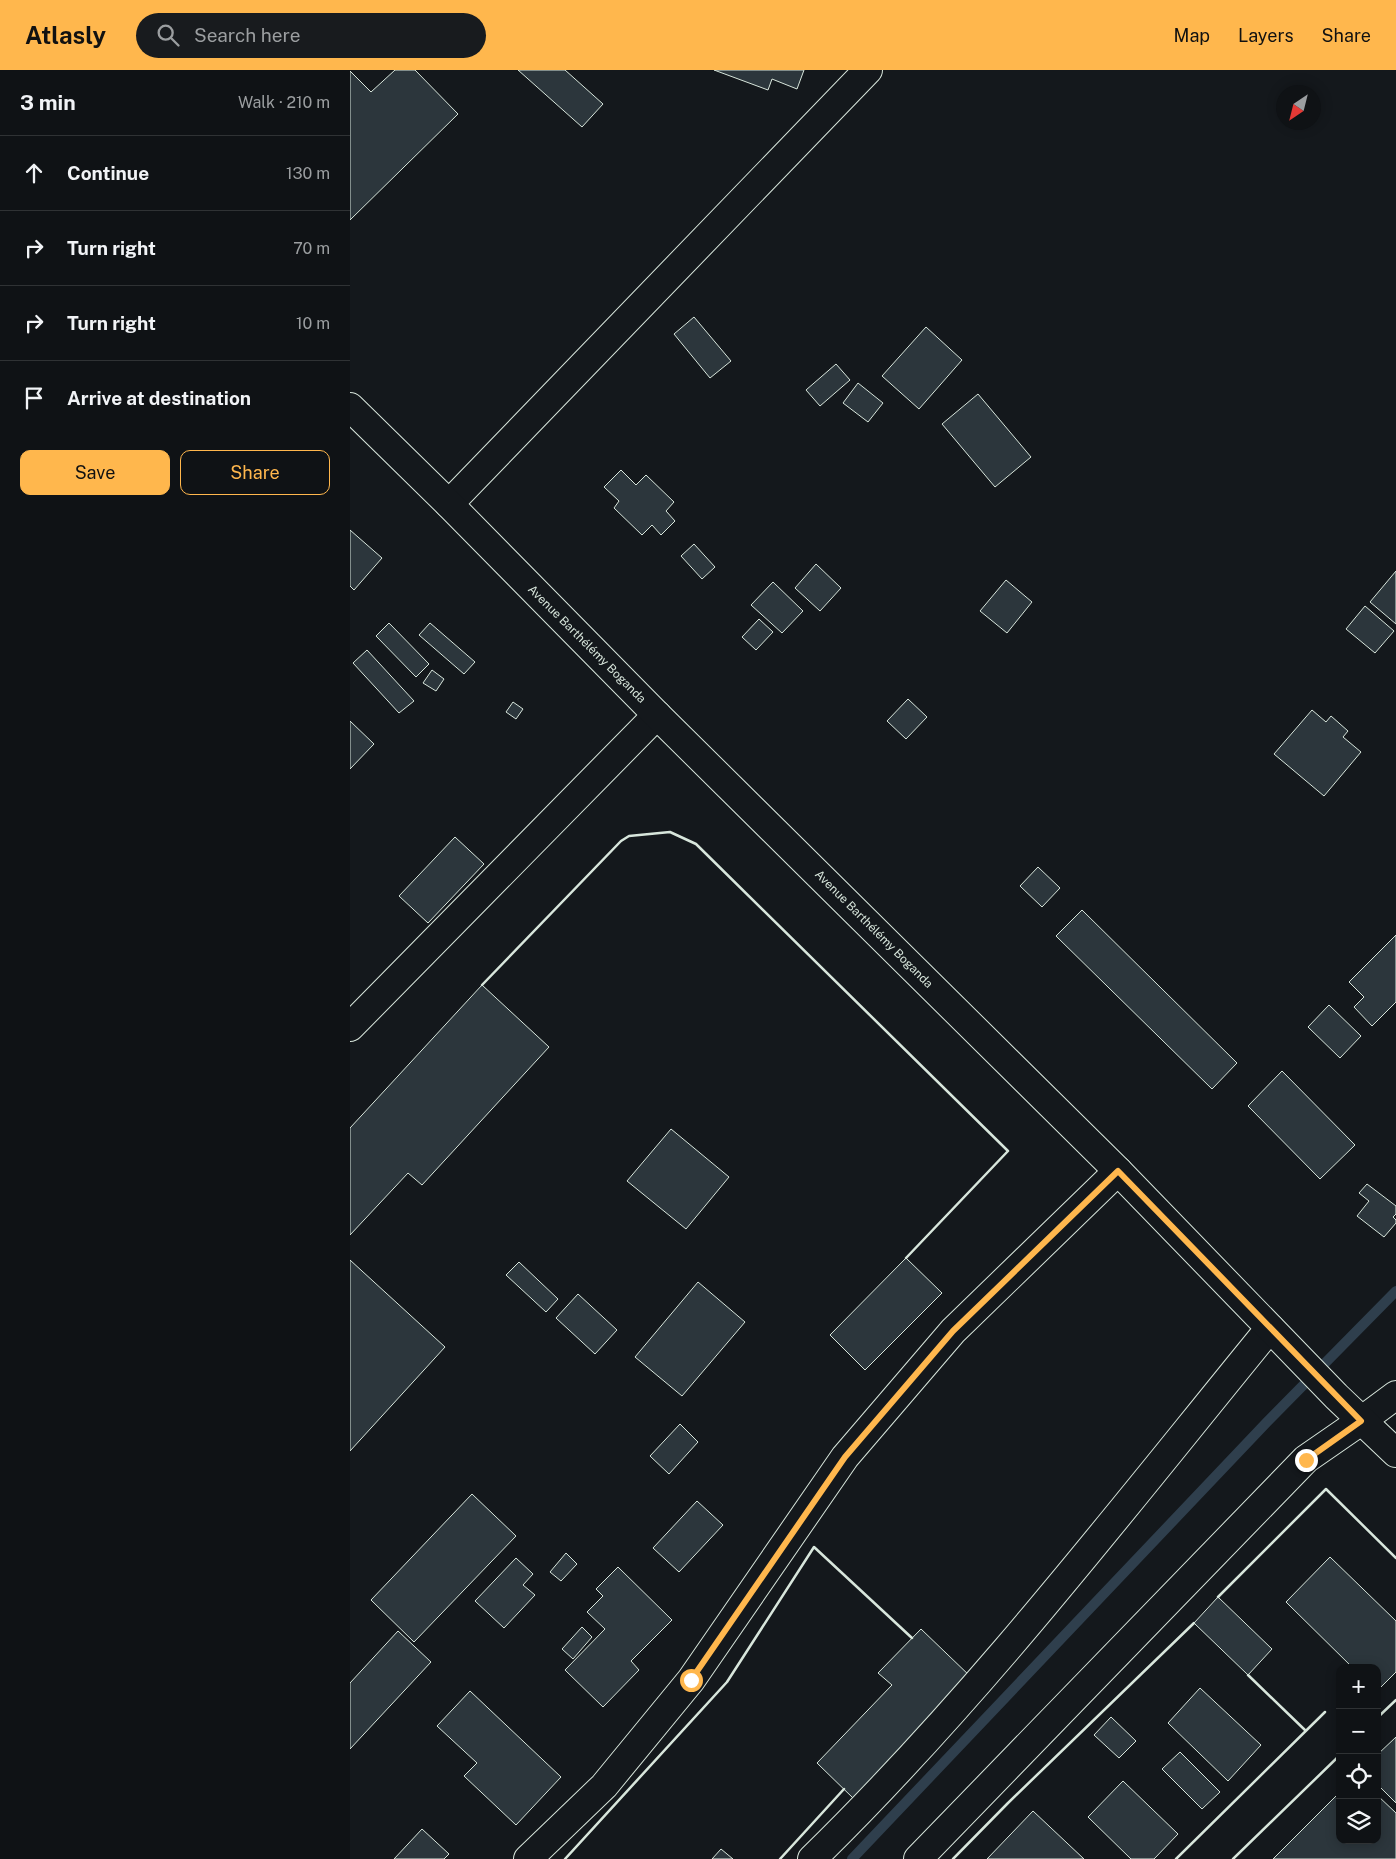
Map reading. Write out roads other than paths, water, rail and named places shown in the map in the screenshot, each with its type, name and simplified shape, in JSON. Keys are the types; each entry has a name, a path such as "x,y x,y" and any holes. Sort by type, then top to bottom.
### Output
{"street":[{"path":"449,504 868,70"},
{"name":"Avenue Barthélémy Boganda","path":"350,407 449,504 657,715 1118,1171 1336,1396 1396,1453"},
{"path":"350,1027 657,715"},
{"path":"528,1859 604,1786 691,1680 845,1457 946,1338 1118,1171"},
{"path":"812,1859 864,1808 987,1673 1270,1328"},
{"path":"918,1859 1306,1460 1396,1395"}],"waterway":[{"path":"852,1859 1267,1422 1396,1291"}]}
